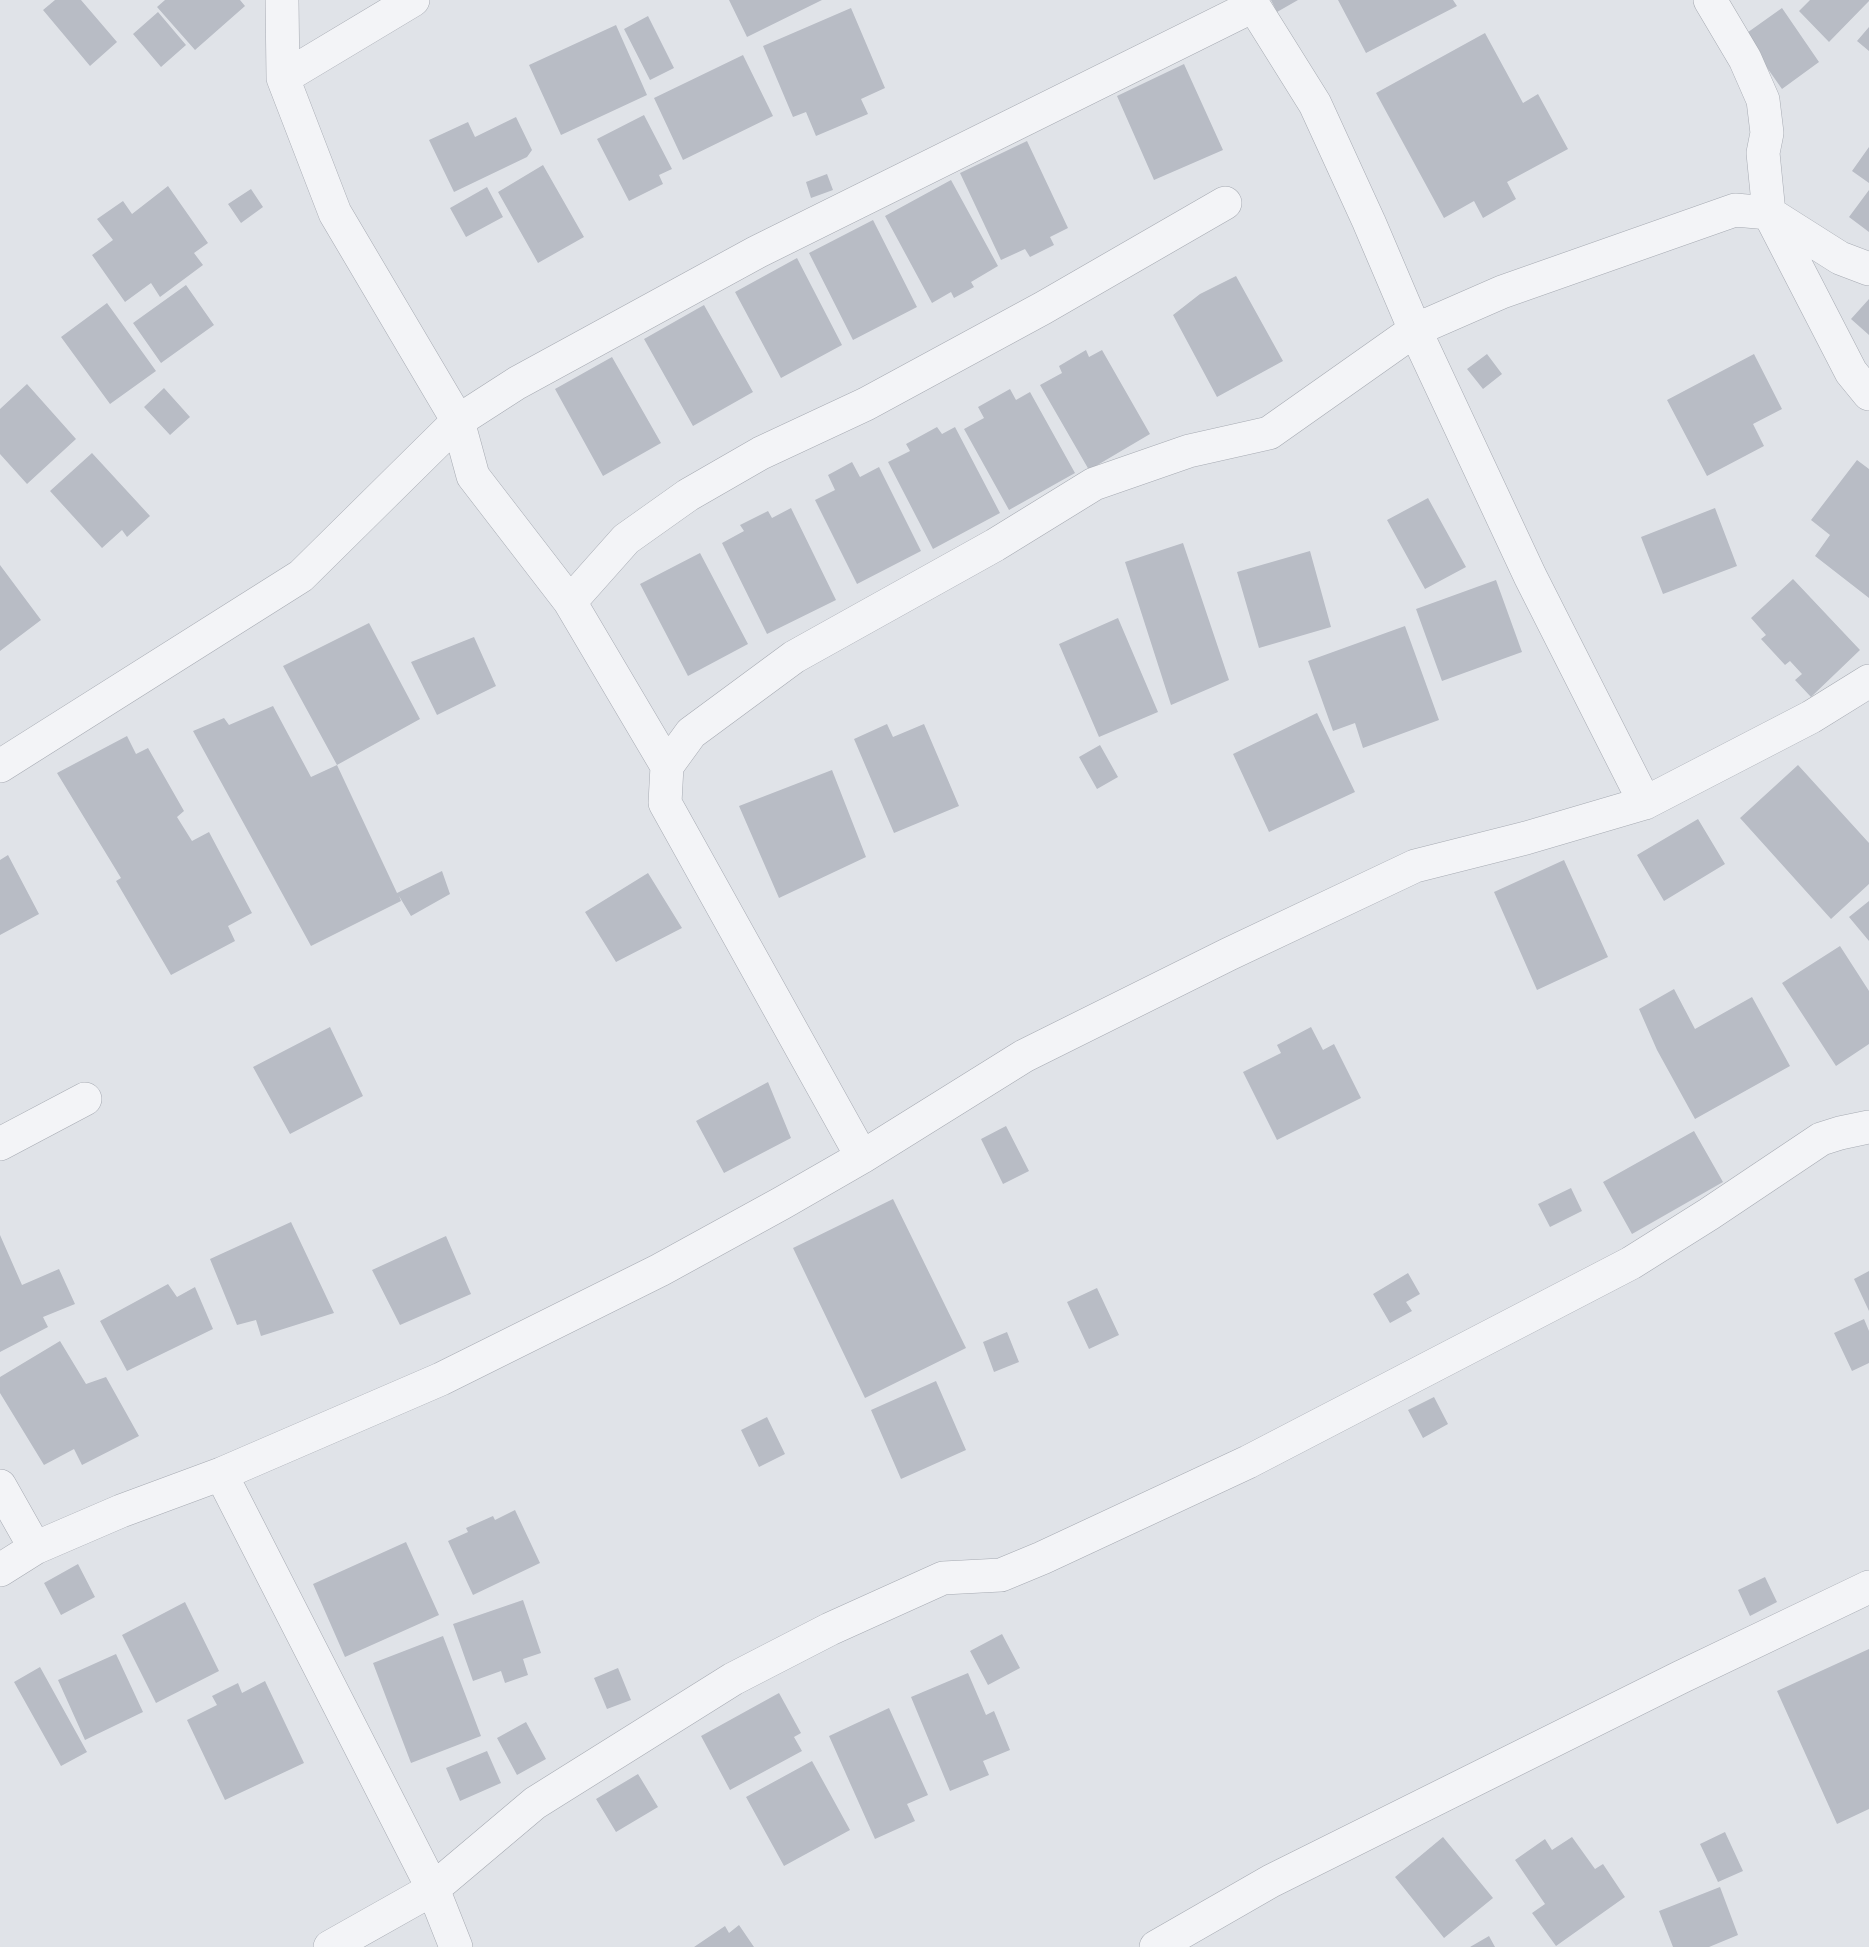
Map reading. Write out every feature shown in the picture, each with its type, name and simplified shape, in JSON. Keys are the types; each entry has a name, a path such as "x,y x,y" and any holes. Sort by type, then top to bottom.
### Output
{"street":[{"path":"282,0 283,78 335,213 458,421 473,476 570,602 667,766"},
{"path":"283,78 413,0"},
{"path":"1710,0 1745,59 1763,100 1767,133 1762,153 1769,213 1851,372 1869,394"},
{"path":"0,766 301,576 458,421 517,383 757,252 1251,3 1315,104 1370,222 1415,330 1530,576 1645,803"},
{"path":"570,602 627,539 688,495 761,453 877,399 1043,308 1225,203"},
{"path":"862,1157 665,803 667,766 691,733 794,657 995,545 1094,484 1189,451 1269,433 1415,330 1502,292 1736,210 1769,213 1840,258 1869,269"},
{"path":"0,1570 35,1548 121,1510 221,1474 452,1374 660,1270 862,1157 1024,1056 1229,954 1415,866 1526,838 1645,803 1810,717 1869,681"},
{"path":"0,1144 85,1099"},
{"path":"330,1947 434,1889 535,1803 733,1679 830,1629 943,1578 1001,1575 1248,1462 1631,1263 1821,1139 1869,1127"},
{"path":"221,1474 434,1889 456,1947"},
{"path":"0,1486 35,1548"},
{"path":"1156,1947 1271,1881 1681,1677 1869,1587"}],"building":[{"path":"55,0 81,0 117,42 90,66 43,10"},
{"path":"165,0 240,0 245,6 195,50 157,7"},
{"path":"729,0 822,0 747,37"},
{"path":"1271,0 1298,0 1277,12"},
{"path":"1338,0 1453,0 1457,6 1366,53"},
{"path":"1810,0 1869,1 1829,42 1799,11"},
{"path":"851,8 885,88 861,99 868,114 816,136 806,112 793,117 763,46"},
{"path":"1782,8 1819,62 1782,89 1744,35"},
{"path":"158,12 186,45 161,67 133,34"},
{"path":"648,16 674,68 650,80 624,29"},
{"path":"616,25 647,95 561,135 529,65"},
{"path":"1869,27 1869,51 1857,41"},
{"path":"1485,33 1523,103 1538,94 1568,149 1507,182 1516,199 1483,218 1474,201 1444,218 1376,93"},
{"path":"743,55 773,116 683,160 654,98"},
{"path":"1184,64 1223,150 1154,180 1117,96"},
{"path":"644,115 672,169 659,175 663,184 629,201 597,139"},
{"path":"516,117 532,150 527,157 454,192 429,140 468,122 475,137"},
{"path":"1027,141 1068,228 1050,237 1054,245 1030,257 1025,249 1001,260 960,173"},
{"path":"1869,147 1869,183 1852,171"},
{"path":"543,165 584,237 538,263 498,192"},
{"path":"827,174 833,190 811,198 806,182"},
{"path":"951,180 998,266 971,282 974,287 954,298 951,292 932,303 885,216"},
{"path":"168,186 208,243 194,253 203,265 160,297 151,283 125,302 92,255 113,240 97,219 123,201 132,214"},
{"path":"487,187 503,217 466,237 450,208"},
{"path":"251,189 263,207 241,223 228,204"},
{"path":"1869,190 1869,232 1849,217"},
{"path":"873,220 917,307 853,340 809,253"},
{"path":"797,258 842,345 781,378 735,292"},
{"path":"1236,276 1283,361 1217,397 1173,315 1200,294"},
{"path":"186,285 214,325 161,363 133,323"},
{"path":"1869,299 1869,335 1851,319"},
{"path":"107,303 156,371 110,404 61,337"},
{"path":"704,305 753,392 693,426 644,339"},
{"path":"1086,350 1089,357 1102,350 1150,434 1089,470 1040,385 1062,373 1059,366"},
{"path":"1487,354 1502,374 1483,389 1467,369"},
{"path":"1754,354 1782,409 1753,424 1764,446 1707,476 1667,400"},
{"path":"612,357 661,443 603,476 555,389"},
{"path":"27,384 76,439 27,484 0,454 0,409"},
{"path":"164,388 190,417 170,435 144,407"},
{"path":"1010,389 1016,400 1030,392 1075,473 1009,510 964,429 984,418 978,407"},
{"path":"937,427 942,434 955,427 1000,513 933,549 888,462 910,451 906,444"},
{"path":"92,453 150,516 127,537 122,530 102,548 50,491"},
{"path":"1857,460 1869,469 1869,598 1815,556 1830,535 1811,520"},
{"path":"852,462 860,477 879,467 921,551 857,584 815,500 835,490 828,475"},
{"path":"1428,498 1466,567 1425,589 1387,520"},
{"path":"791,508 836,600 767,634 722,543 744,531 740,525 768,511 772,518"},
{"path":"1715,508 1737,566 1663,594 1641,537"},
{"path":"1183,543 1229,680 1171,705 1125,562"},
{"path":"1310,551 1331,627 1259,648 1237,572"},
{"path":"700,553 748,644 688,676 640,584"},
{"path":"0,565 41,620 0,651"},
{"path":"1793,579 1860,650 1811,697 1795,680 1802,674 1790,661 1785,665 1761,639 1766,635 1751,618"},
{"path":"1496,580 1522,652 1442,681 1416,609"},
{"path":"1118,618 1158,712 1099,737 1059,644"},
{"path":"369,623 420,719 337,765 283,666"},
{"path":"1405,626 1439,720 1363,748 1355,723 1333,731 1308,661"},
{"path":"474,637 496,686 437,715 411,662"},
{"path":"273,706 311,777 337,765 397,893 442,871 450,894 411,916 399,896 401,901 311,946 193,731 224,718 229,725"},
{"path":"1317,713 1355,792 1269,832 1233,754"},
{"path":"887,724 893,737 924,724 959,806 894,833 854,739"},
{"path":"127,736 136,754 148,748 184,811 177,817 192,841 209,832 252,913 228,926 235,941 171,975 116,881 121,878 57,773"},
{"path":"1100,745 1118,777 1097,789 1079,757"},
{"path":"1798,765 1869,843 1869,884 1831,919 1740,818"},
{"path":"832,770 866,857 779,898 739,806"},
{"path":"1698,819 1725,864 1664,901 1637,855"},
{"path":"8,855 39,914 0,935 0,860"},
{"path":"1564,860 1608,957 1537,990 1494,892"},
{"path":"648,873 682,928 616,962 585,912"},
{"path":"1869,901 1869,941 1849,917"},
{"path":"1840,946 1869,991 1869,1044 1836,1066 1782,983"},
{"path":"1674,989 1695,1029 1752,997 1790,1066 1695,1119 1657,1050 1639,1009"},
{"path":"330,1027 363,1096 290,1134 253,1067"},
{"path":"1311,1027 1323,1050 1334,1044 1361,1098 1277,1140 1243,1072 1281,1053 1277,1045"},
{"path":"768,1082 791,1138 724,1173 696,1121"},
{"path":"1006,1126 1029,1171 1003,1184 981,1139"},
{"path":"1694,1131 1723,1182 1632,1234 1603,1182"},
{"path":"1571,1188 1582,1211 1550,1227 1538,1204"},
{"path":"893,1199 966,1348 865,1398 793,1248"},
{"path":"291,1222 334,1313 261,1336 256,1320 237,1325 210,1259"},
{"path":"0,1235 22,1285 59,1269 75,1304 43,1317 48,1327 0,1352"},
{"path":"446,1236 471,1294 400,1325 372,1270"},
{"path":"1869,1271 1869,1311 1854,1279"},
{"path":"1408,1273 1420,1294 1406,1302 1412,1311 1390,1323 1373,1294"},
{"path":"168,1284 177,1297 195,1287 213,1329 127,1371 100,1321"},
{"path":"1097,1288 1119,1335 1089,1349 1067,1302"},
{"path":"1864,1319 1869,1331 1869,1363 1852,1371 1834,1333"},
{"path":"1007,1332 1019,1362 994,1372 983,1342"},
{"path":"60,1341 86,1384 106,1377 139,1436 82,1465 74,1449 44,1465 0,1393 0,1377"},
{"path":"936,1381 966,1450 901,1479 871,1410"},
{"path":"1434,1397 1448,1424 1423,1438 1408,1410"},
{"path":"767,1417 785,1454 759,1467 741,1430"},
{"path":"515,1510 540,1563 473,1595 448,1541 468,1532 466,1528 493,1516 495,1520"},
{"path":"406,1542 439,1615 345,1657 313,1584"},
{"path":"78,1564 95,1597 61,1615 44,1583"},
{"path":"1765,1577 1777,1602 1750,1616 1738,1590"},
{"path":"523,1600 541,1653 523,1659 528,1675 505,1683 501,1671 473,1681 453,1624"},
{"path":"185,1602 219,1671 156,1703 122,1635"},
{"path":"1002,1634 1020,1668 988,1685 970,1651"},
{"path":"443,1636 481,1736 411,1763 373,1663"},
{"path":"1869,1649 1869,1809 1837,1824 1777,1691"},
{"path":"116,1654 143,1712 85,1740 58,1680"},
{"path":"40,1667 87,1752 61,1766 14,1682"},
{"path":"618,1668 631,1700 607,1709 594,1678"},
{"path":"968,1673 986,1715 994,1711 1010,1750 983,1761 989,1775 950,1791 911,1697"},
{"path":"265,1681 304,1763 225,1800 187,1720 217,1705 212,1696 238,1683 242,1693"},
{"path":"779,1693 801,1733 794,1737 802,1751 730,1790 701,1736"},
{"path":"889,1708 928,1795 907,1804 915,1821 875,1839 829,1736"},
{"path":"526,1722 546,1759 517,1775 497,1738"},
{"path":"487,1751 501,1783 460,1801 446,1768"},
{"path":"812,1761 850,1830 784,1866 746,1797"},
{"path":"638,1774 658,1807 616,1832 596,1799"},
{"path":"1725,1832 1743,1871 1718,1882 1700,1844"},
{"path":"1443,1837 1493,1898 1444,1938 1395,1877"},
{"path":"1572,1837 1595,1869 1603,1864 1625,1897 1556,1946 1532,1913 1545,1904 1515,1860 1545,1839 1552,1850"},
{"path":"1720,1887 1738,1935 1709,1947 1673,1947 1659,1911"},
{"path":"739,1925 754,1947 694,1947 725,1926 729,1933"},
{"path":"1489,1936 1495,1947 1470,1947"}]}
